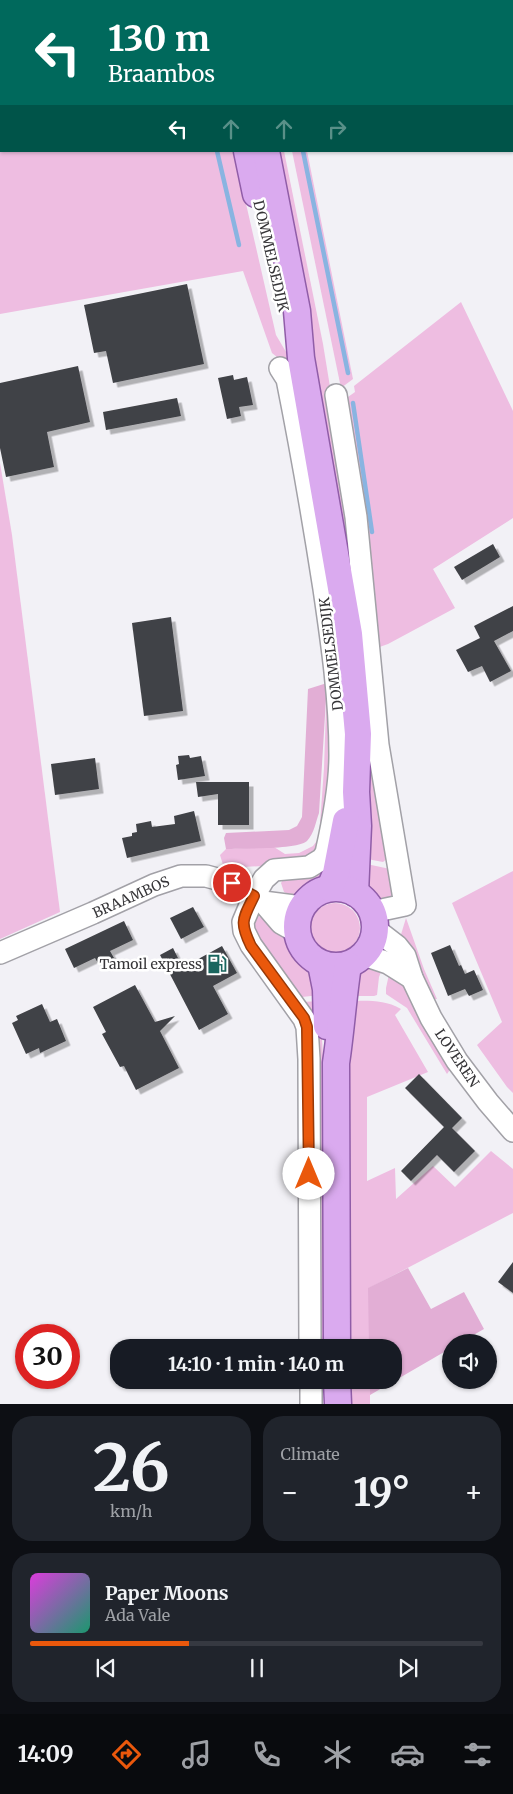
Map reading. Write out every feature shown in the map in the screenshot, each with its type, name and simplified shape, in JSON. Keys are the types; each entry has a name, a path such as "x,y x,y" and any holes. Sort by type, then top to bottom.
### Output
{"main road":[{"name":"DOMMELSEDIJK","path":"247,152 283,314 291,363 349,634 358,734 356,792 358,826 355,893"},
{"name":"DOMMELSEDIJK","path":"266,152 297,311 291,363"},
{"name":"DOMMELSEDIJK","path":"330,888 336,873 346,822 356,792"},
{"path":"337,1339 336,1063 341,1031 344,989 356,960 374,939 374,921 362,898 355,893 343,889 330,888 310,898 300,920 300,943 305,952 312,959 330,966 356,960"},
{"path":"321,964 326,989 327,1030 336,1063"},
{"path":"338,1389 338,1404"}],"street":[{"name":"DOMMELSEDIJK","path":"291,363 287,379 311,501 333,655 338,703 340,757 326,853 322,859 309,867 274,870 264,879 258,899 244,918 243,928 251,946 304,1018 307,1027 309,1059 310,1339"},
{"path":"336,395 356,517 378,745 405,905 374,921"},
{"name":"BRAAMBOS","path":"0,953 173,878 189,876 215,877 232,883 258,899 300,920"},
{"name":"LOVEREN","path":"374,921 404,956 431,1018 457,1061 513,1131"},
{"path":"356,960 388,963 412,978"},
{"path":"311,1389 311,1404"}],"shaded area":[{"path":"0,152 234,152 276,335 289,357 340,790 287,365 272,353 243,271 0,314"},
{"path":"271,152 284,152 323,344 340,448 389,857 383,862 362,858"},
{"path":"292,152 307,152 353,379 341,388"},
{"path":"461,302 513,411 513,518 433,569 455,608 388,644 374,649 344,406 348,397 355,392 354,386"},
{"path":"0,463 12,535 60,912 0,939"},
{"path":"328,650 335,734 318,857 263,866 224,868 220,855 226,849 274,847 285,854 299,853 313,846 319,838 324,768"},
{"path":"327,683 319,813 309,838 301,844 292,846 226,849 224,838 226,833 289,830 297,826 302,817 308,689"},
{"path":"328,856 323,881 294,897 284,892 281,883 284,878"},
{"path":"362,863 390,869 393,894 390,899 381,900 370,896 365,885"},
{"path":"513,871 513,1093 477,1045 502,1022 452,903"},
{"path":"330,903 340,903 353,910 360,923 360,933 353,946 340,953 330,953 321,949 314,942 310,933 310,923 314,914 321,907"},
{"path":"257,915 284,932 299,958 310,968 320,995 293,998 248,923"},
{"path":"406,918 437,999 432,999 399,941"},
{"path":"368,967 383,967 379,977 377,995 347,996 357,971"},
{"path":"390,970 403,984 451,1068 447,1074 407,1008 386,994"},
{"path":"320,1001 326,1113 328,1339 313,1339 302,1002"},
{"path":"347,1001 381,1002 401,1009 395,1015 428,1072 367,1097 367,1181 395,1168 396,1199 433,1166 455,1187 491,1151 513,1169 513,1213 369,1288 369,1339 345,1339"},
{"path":"408,1268 431,1309 464,1292 484,1329 475,1334 442,1334 442,1353 402,1376 402,1339 369,1339 368,1288"},
{"path":"345,1389 370,1389 370,1404 345,1404"},
{"path":"370,1389 380,1389 370,1395"}],"building":[{"path":"187,284 204,364 113,383 106,351 94,353 84,305"},
{"path":"78,366 90,422 47,432 54,467 6,477 0,448 0,383"},
{"path":"233,375 234,380 247,377 253,405 239,407 241,416 227,419 218,378"},
{"path":"177,398 181,416 106,430 103,412"},
{"path":"493,544 500,557 462,580 454,567"},
{"path":"513,606 513,631 494,641 511,671 490,682 482,666 468,672 456,650 480,638 474,626"},
{"path":"171,617 183,711 144,716 132,623"},
{"path":"189,755 190,758 201,756 205,776 178,780 176,765 179,764 178,756"},
{"path":"95,758 99,789 55,795 51,764"},
{"path":"196,782 249,782 249,825 218,825 218,794 198,797"},
{"path":"194,811 201,841 127,858 122,838 132,836 132,833 137,832 136,824 151,821 152,827 175,824 174,816"},
{"path":"193,907 204,927 181,939 170,918"},
{"path":"124,921 133,940 110,951 114,958 99,965 95,958 74,968 65,949"},
{"path":"450,945 459,966 461,965 465,974 474,970 483,990 469,996 465,989 448,996 431,953"},
{"path":"222,946 237,973 213,986 228,1014 199,1030 160,955 173,948 180,962 191,963"},
{"path":"135,985 155,1022 175,1016 160,1031 179,1068 136,1090 124,1066 120,1067 102,1034 106,1032 93,1007"},
{"path":"42,1004 50,1022 57,1019 66,1041 40,1053 39,1048 26,1054 12,1023 18,1020 16,1016"},
{"path":"419,1074 462,1118 452,1128 475,1151 454,1172 437,1155 411,1181 401,1171 444,1127 405,1088"},
{"path":"513,1262 513,1293 498,1282"}],"waterway":[{"path":"217,152 239,245"},
{"path":"303,152 348,373"},
{"path":"353,403 372,532"}],"place":[{"name":"Tamoil express","path":"217,964"}],"route":[{"path":"232,883 254,896 243,922 246,936 251,946 304,1018 307,1027 309,1059 309,1174"}]}
